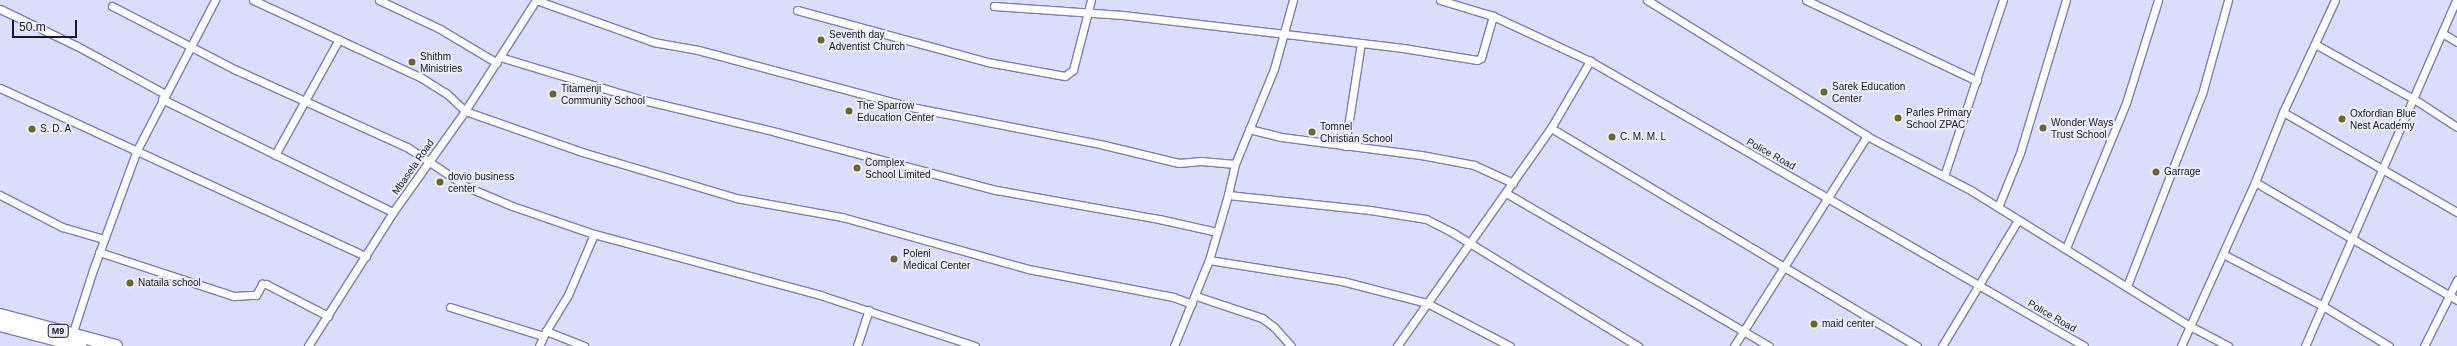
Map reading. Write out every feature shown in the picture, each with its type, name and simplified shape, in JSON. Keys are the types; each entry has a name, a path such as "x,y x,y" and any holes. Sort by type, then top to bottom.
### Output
{"main road":[{"name":"M9","path":"0,315 116,346"},
{"name":"M9","path":"0,325 80,346"}],"street":[{"path":"72,335 99,252 137,150 189,47 215,0"},
{"path":"253,0 340,39 436,86 466,111 582,152 736,198 842,218 1028,269 1152,292 1192,304"},
{"path":"379,0 440,29 498,60 639,99 996,190 1159,218 1218,232"},
{"path":"536,0 653,42 698,50 896,104 1104,145 1179,163 1200,161 1235,164"},
{"name":"Mbasela Road","path":"308,346 394,212 466,111 536,0"},
{"path":"797,10 987,62 1065,76 1073,70 1091,0"},
{"path":"1174,346 1196,296 1209,260 1218,232 1235,164 1265,94 1285,35 1293,0"},
{"name":"Police Road","path":"1440,0 1493,16 1590,61 1651,98 1828,197 1978,286 2084,346"},
{"path":"1647,0 1867,136 1944,176 1998,207 2190,326 2228,346"},
{"path":"1806,0 1977,81"},
{"path":"1944,176 1977,81 2002,0"},
{"path":"1998,207 2022,146 2066,0"},
{"path":"2066,248 2126,102 2158,0"},
{"path":"2127,286 2202,94 2228,0"},
{"path":"2181,346 2255,182 2283,112 2335,0"},
{"path":"2305,346 2384,170 2456,0"},
{"path":"112,6 189,47 304,102 407,147 480,194 594,234 716,265 869,310 972,346"},
{"path":"994,6 1089,12 1361,43 1480,60 1493,16"},
{"path":"0,9 77,46 163,97 275,155 394,212"},
{"path":"2442,33 2457,42"},
{"path":"275,155 340,39"},
{"path":"1345,146 1361,43"},
{"path":"2315,44 2414,99 2457,127"},
{"path":"1397,346 1551,128 1590,61"},
{"path":"0,88 366,256"},
{"path":"2283,112 2457,212"},
{"path":"1551,128 1783,268 1917,346"},
{"path":"1249,129 1281,138 1422,155 1474,165 1513,183"},
{"path":"1734,346 1867,136"},
{"path":"2255,182 2457,300"},
{"path":"1506,193 1769,346"},
{"path":"0,195 55,224 104,239"},
{"path":"1228,195 1413,215 1439,224 1638,346"},
{"path":"1942,346 2018,220"},
{"path":"539,346 545,333 568,295 594,234"},
{"path":"99,252 234,296 256,295 262,284 266,284 328,316"},
{"path":"2222,254 2323,306 2389,346"},
{"path":"1209,260 1342,281 1427,303 1510,346"},
{"path":"2424,346 2457,280"},
{"path":"1196,296 1262,318 1274,327 1290,346"},
{"path":"450,307 545,333 584,346"},
{"path":"857,346 869,310"}],"place":[{"name":"Seventh day Adventist Church","path":"821,40"},
{"name":"Shithm Ministries","path":"412,62"},
{"name":"Sarek Education Center","path":"1824,92"},
{"name":"Titamenji Community School","path":"553,94"},
{"name":"The Sparrow Education Center","path":"849,111"},
{"name":"Parles Primary School ZPAC","path":"1898,118"},
{"name":"Oxfordian Blue Nest Academy","path":"2342,119"},
{"name":"Wonder Ways Trust School","path":"2043,128"},
{"name":"S. D. A","path":"32,129"},
{"name":"Tomnel Christian School","path":"1312,132"},
{"name":"C. M. M. L","path":"1612,137"},
{"name":"Complex School Limited","path":"857,168"},
{"name":"Garrage","path":"2156,172"},
{"name":"dovio business center","path":"440,182"},
{"name":"Poleni Medical Center","path":"894,259"},
{"name":"Nataila school","path":"130,283"},
{"name":"maid center","path":"1814,324"}]}
